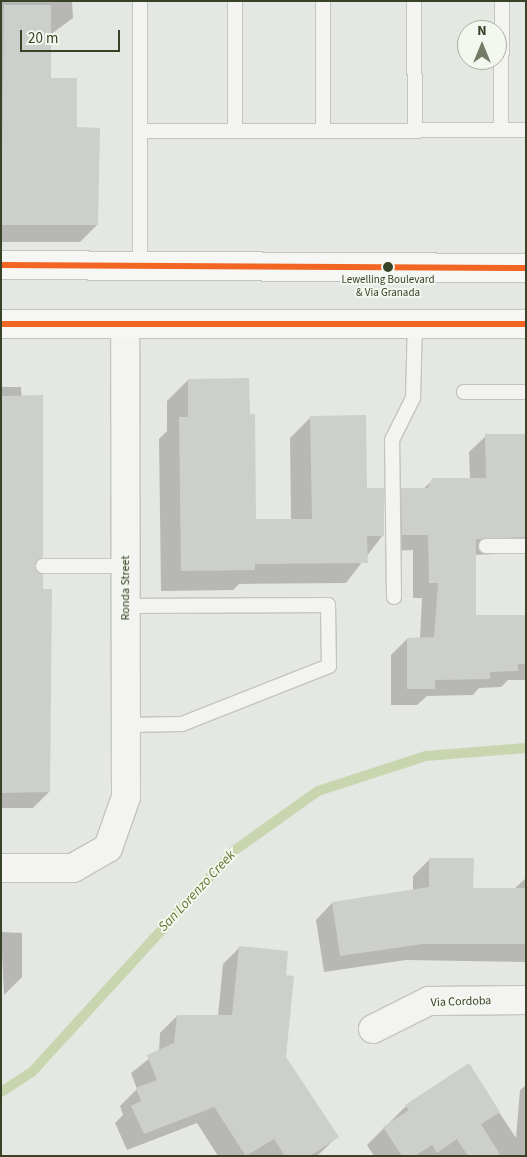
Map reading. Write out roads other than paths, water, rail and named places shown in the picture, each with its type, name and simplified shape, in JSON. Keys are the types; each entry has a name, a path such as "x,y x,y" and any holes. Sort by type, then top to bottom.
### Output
{"main road":[{"path":"1,265 526,268"},
{"path":"1,324 526,324"}],"street":[{"name":"Ronda Street","path":"1,868 72,868 108,848 126,797 125,325"},
{"name":"Via Cordoba","path":"373,1029 429,1001 526,1000"}],"lane":[{"path":"140,1 140,265"},
{"path":"235,1 235,131"},
{"path":"323,1 323,131"},
{"path":"414,1 414,130"},
{"path":"501,130 502,1"},
{"path":"140,131 526,130"},
{"path":"394,597 392,440 413,398 415,324"},
{"path":"464,392 526,392"},
{"path":"486,546 526,546"},
{"path":"43,566 126,566"},
{"path":"126,606 328,605 329,666 182,724 126,725"}],"waterway":[{"name":"San Lorenzo Creek","path":"1,1092 32,1072 235,850 318,791 426,756 526,748"}],"place":[{"name":"Lewelling Boulevard & Via Granada","path":"388,267"}]}
